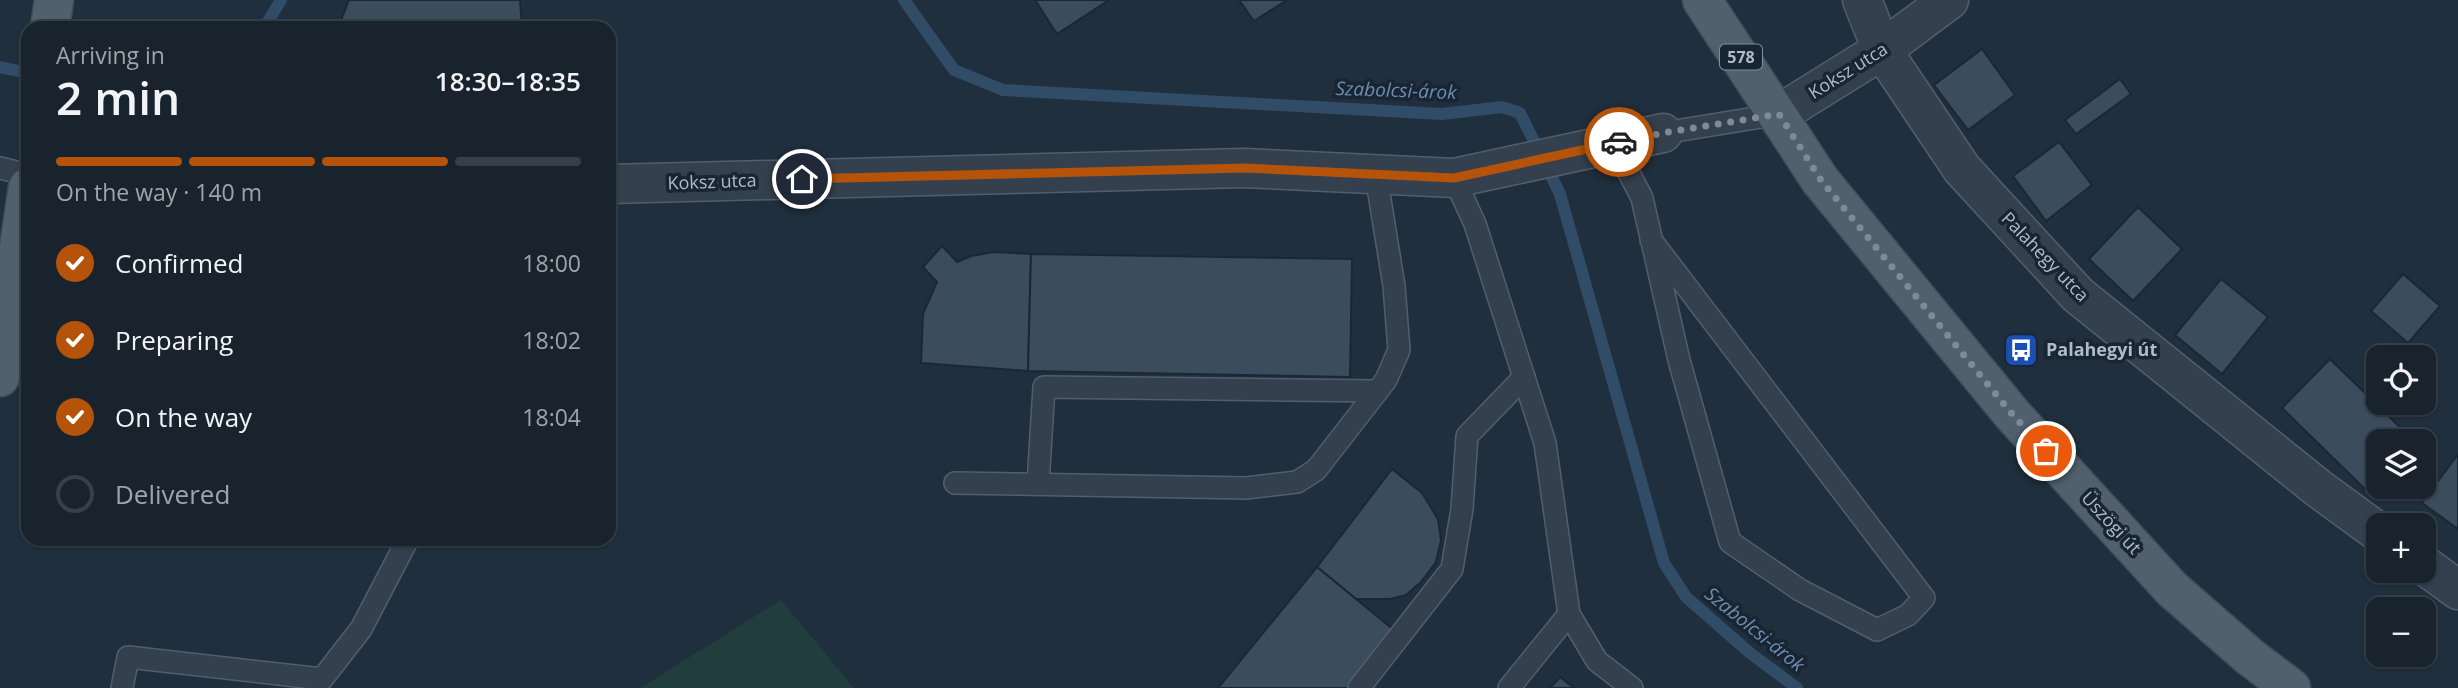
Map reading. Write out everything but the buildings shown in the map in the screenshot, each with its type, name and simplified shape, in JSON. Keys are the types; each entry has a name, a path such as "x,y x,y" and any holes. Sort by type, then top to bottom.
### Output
{"main road":[{"path":"51,21 54,0"},
{"name":"Üszögi út","path":"1702,0 1821,180 2022,424 2172,589 2250,657 2291,688"},
{"path":"0,377 21,234"}],"street":[{"name":"Palahegy utca","path":"1862,0 1882,50 1962,169 2078,295 2318,488 2366,523"},
{"name":"Koksz utca","path":"1779,114 1882,50 1949,0"},
{"name":"Koksz utca","path":"616,184 1244,168 1454,178 1663,133"},
{"path":"2436,574 2458,590"}],"lane":[{"name":"Koksz utca","path":"1663,133 1779,114"},
{"path":"1614,144 1642,198 1651,240 1679,360 1730,542 1800,590 1877,630 1908,615 1924,598 1651,240"},
{"path":"0,168 21,173"},
{"path":"956,483 1246,488 1297,482 1316,470 1386,380 1399,349 1394,286 1376,175"},
{"path":"1454,178 1475,224 1545,443 1569,614 1597,661 1632,688"},
{"path":"1359,688 1452,569 1462,509 1467,436 1524,377"},
{"path":"1038,484 1044,387 1377,391"},
{"path":"122,688 128,657 325,684 361,629 404,546"},
{"path":"1509,688 1569,614"}],"green space":[{"path":"781,600 854,688 640,688"}],"waterway":[{"name":"Szabolcsi-árok","path":"268,21 281,0"},
{"name":"Szabolcsi-árok","path":"904,0 954,70 1003,90 1442,114 1502,107 1520,113 1560,194 1664,563 1686,597 1750,653 1797,688"},
{"name":"Szabolcsi-árok","path":"0,67 21,72"}],"way so far":[{"path":"1619,142 1779,114 1821,180 2012,414 2046,451"}],"place":[{"name":"Palahegyi út","path":"2021,350"}],"route":[{"path":"802,179 1244,168 1454,178 1619,142"}]}
